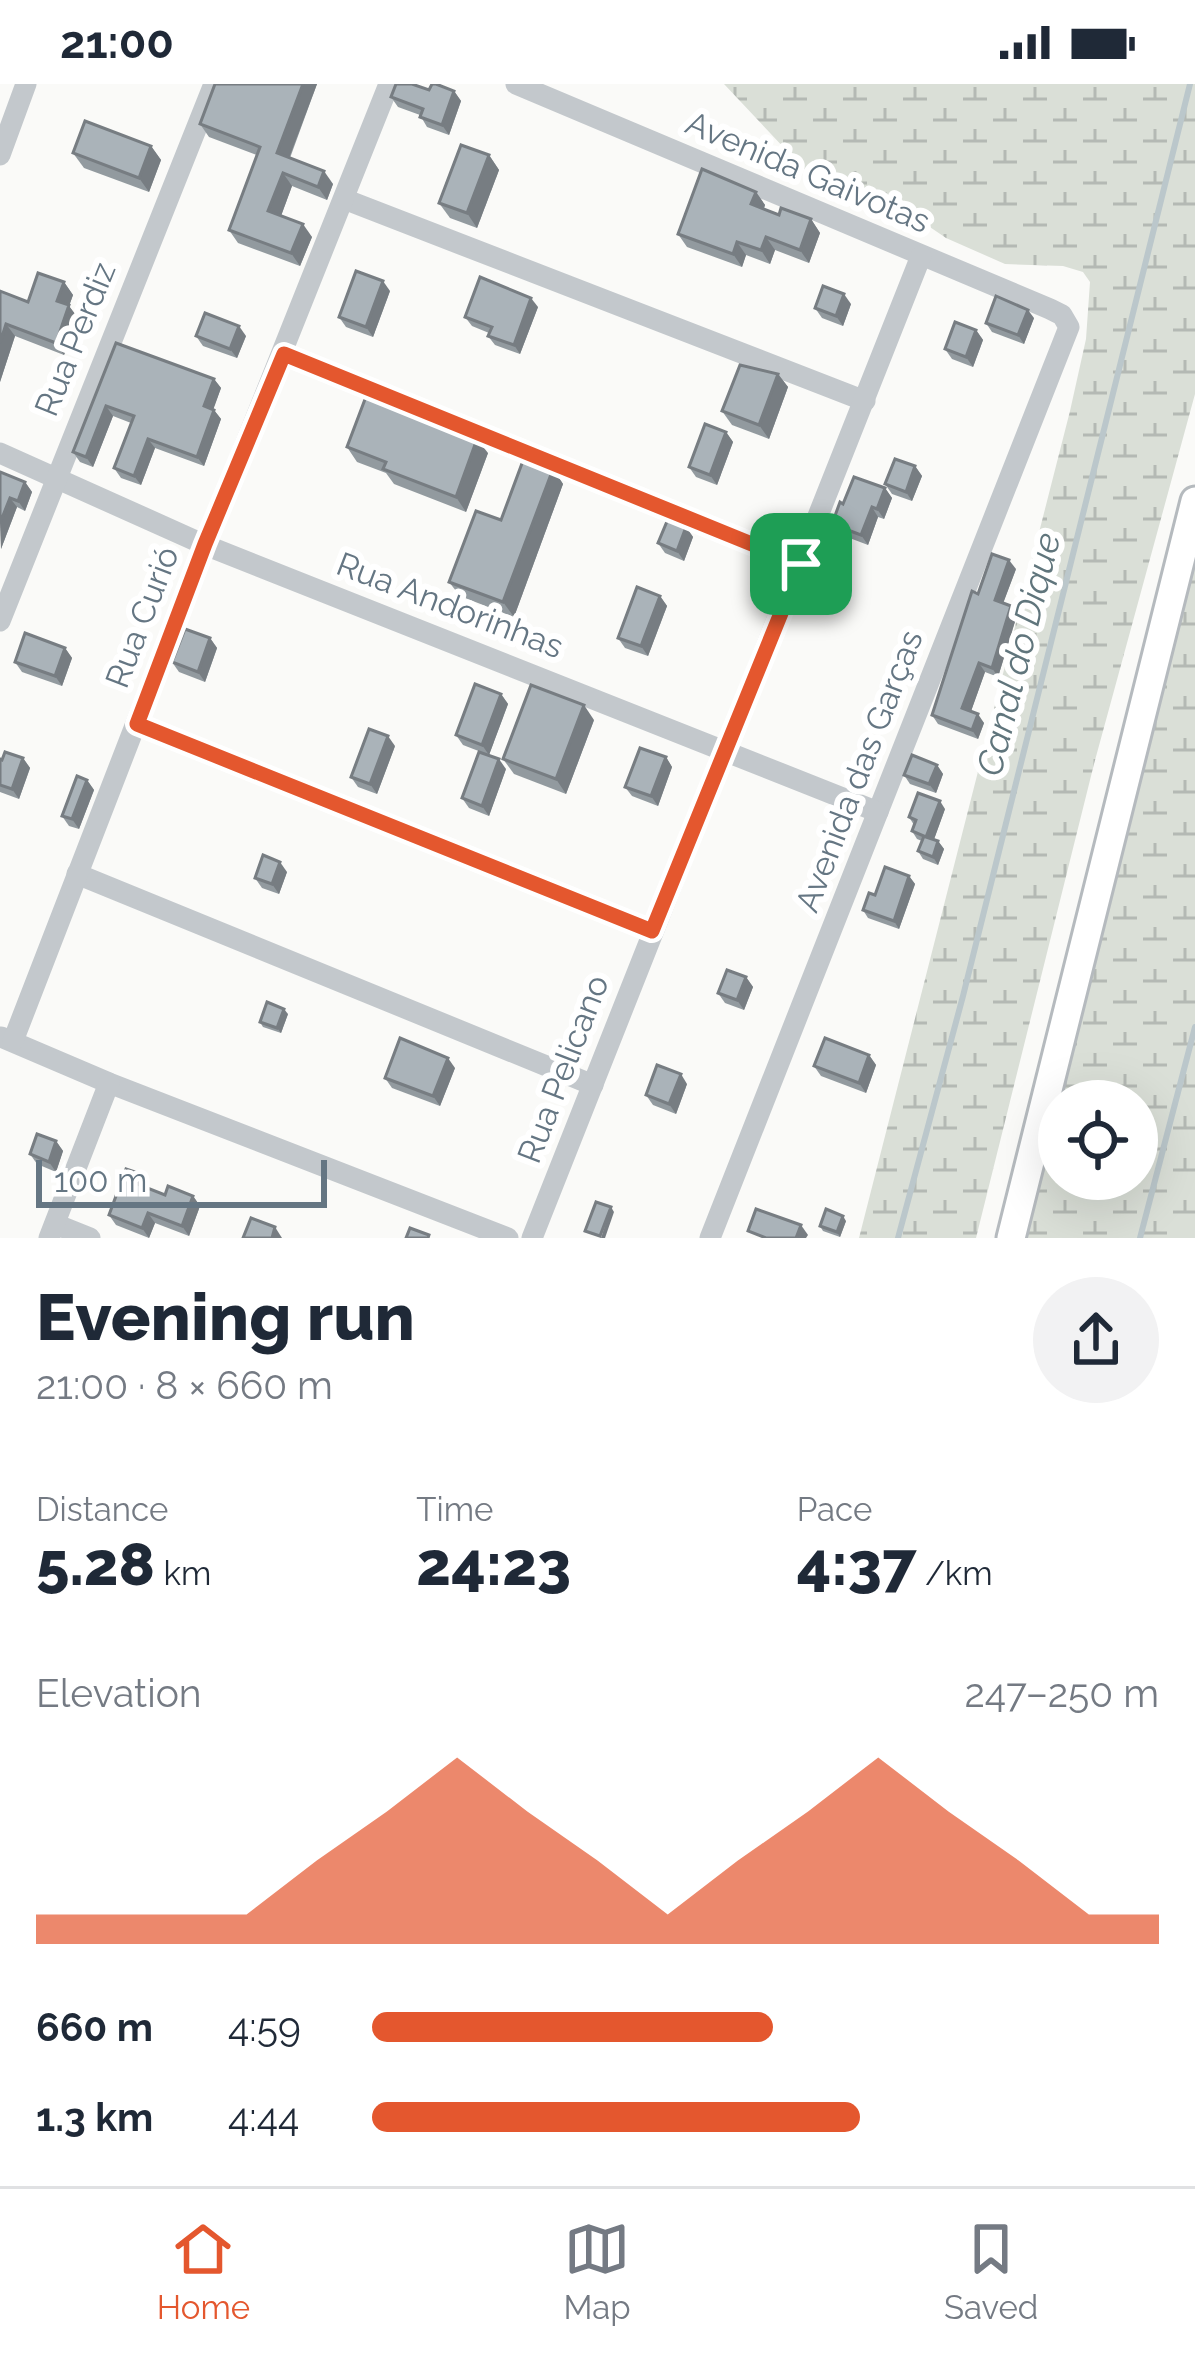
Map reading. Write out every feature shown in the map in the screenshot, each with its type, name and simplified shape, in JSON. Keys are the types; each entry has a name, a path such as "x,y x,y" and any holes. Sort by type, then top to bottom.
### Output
{"main road":[{"path":"1011,1238 1195,501"}],"street":[{"path":"0,155 26,84"},
{"name":"Rua Perdiz","path":"0,621 214,84"},
{"name":"Rua Curió","path":"6,1038 137,724 388,84"},
{"name":"Avenida Gaivotas","path":"516,84 1062,315 1069,327"},
{"path":"344,200 865,400"},
{"name":"Rua Pelicano","path":"532,1238 921,256"},
{"name":"Avenida das Garças","path":"710,1238 1069,327"},
{"path":"284,354 801,564"},
{"name":"Rua Andorinhas","path":"0,453 205,544 878,812"},
{"path":"137,724 652,931"},
{"path":"76,874 593,1085"},
{"path":"6,1038 109,1083 508,1238"},
{"path":"90,1238 52,1231 109,1083"}],"green space":[{"path":"724,84 1195,84 1195,394 1094,764 976,1238 859,1238 1070,411 1086,339 1090,282 1083,272 1063,266 1005,264 946,238 902,208 829,187 804,169"},
{"path":"1195,519 1195,1238 1010,1238 1038,1129 1038,1200 1158,1200 1158,1080 1051,1080"}],"building":[{"path":"215,84 303,84 277,153 324,171 318,187 283,173 268,211 303,224 291,253 229,230 260,147 200,124"},
{"path":"396,84 429,90 436,84 454,91 442,125 420,117 423,109 391,97"},
{"path":"85,121 151,146 139,178 73,153"},
{"path":"461,145 489,155 467,213 439,203"},
{"path":"702,169 756,192 751,204 779,215 781,208 811,219 800,250 766,237 761,250 737,242 733,254 678,234"},
{"path":"356,271 383,281 366,327 339,317"},
{"path":"38,273 64,282 57,301 69,305 56,343 6,324 0,343 0,291 28,302"},
{"path":"480,277 531,298 514,345 488,336 492,327 465,317"},
{"path":"823,286 844,294 836,316 815,308"},
{"path":"996,296 1028,310 1018,335 986,323"},
{"path":"205,313 239,326 230,349 196,336"},
{"path":"955,322 976,330 966,357 945,349"},
{"path":"116,343 214,379 204,406 214,410 197,457 148,439 134,476 114,468 134,416 106,406 86,457 73,452"},
{"path":"740,365 778,374 759,425 722,411"},
{"path":"367,394 477,439 456,497 383,469 386,462 347,447"},
{"path":"705,424 726,432 710,475 689,467"},
{"path":"524,458 553,469 503,602 449,582 476,511 501,520"},
{"path":"895,459 915,466 906,492 885,484"},
{"path":"0,472 25,482 18,501 10,498 0,523"},
{"path":"854,477 885,488 861,535 832,524"},
{"path":"668,519 686,527 677,551 658,543"},
{"path":"992,554 1009,560 995,600 1011,606 992,668 979,663 962,708 978,714 972,730 932,715 972,591 978,594"},
{"path":"637,587 660,596 641,646 618,638"},
{"path":"185,629 210,638 198,672 172,662"},
{"path":"25,633 65,648 55,676 15,662"},
{"path":"475,684 501,694 482,745 456,735"},
{"path":"531,685 584,705 556,779 503,759"},
{"path":"369,729 388,736 370,784 351,777"},
{"path":"640,748 666,757 651,796 625,787"},
{"path":"5,752 23,758 12,789 0,785 0,759"},
{"path":"479,752 499,759 482,806 462,798"},
{"path":"912,755 937,765 929,784 904,775"},
{"path":"77,776 87,780 72,819 62,816"},
{"path":"918,793 940,801 926,837 938,841 933,857 918,851 924,836 912,831 916,820 909,817"},
{"path":"263,855 280,862 272,884 255,878"},
{"path":"885,867 909,876 894,921 863,910 869,893 875,895"},
{"path":"727,970 746,977 737,1000 718,993"},
{"path":"267,1002 284,1009 277,1028 260,1022"},
{"path":"400,1038 448,1058 433,1096 385,1078"},
{"path":"825,1038 869,1055 859,1083 814,1066"},
{"path":"657,1065 681,1074 669,1104 646,1095"},
{"path":"37,1134 56,1141 49,1162 30,1154"},
{"path":"126,1169 141,1174 137,1184 165,1195 168,1186 193,1196 182,1226 148,1213 142,1228 109,1215"},
{"path":"596,1202 611,1207 600,1236 585,1231"},
{"path":"756,1209 801,1225 796,1238 766,1238 748,1231"},
{"path":"826,1209 843,1216 837,1232 820,1226"},
{"path":"251,1218 275,1227 272,1238 243,1238"},
{"path":"410,1228 429,1235 428,1238 406,1238"}],"waterway":[{"name":"Canal do Dique","path":"898,1238 963,996 1190,84"},
{"path":"1140,1238 1195,1027"}],"route":[{"path":"284,354 801,564 652,931 137,724 284,354"}]}
